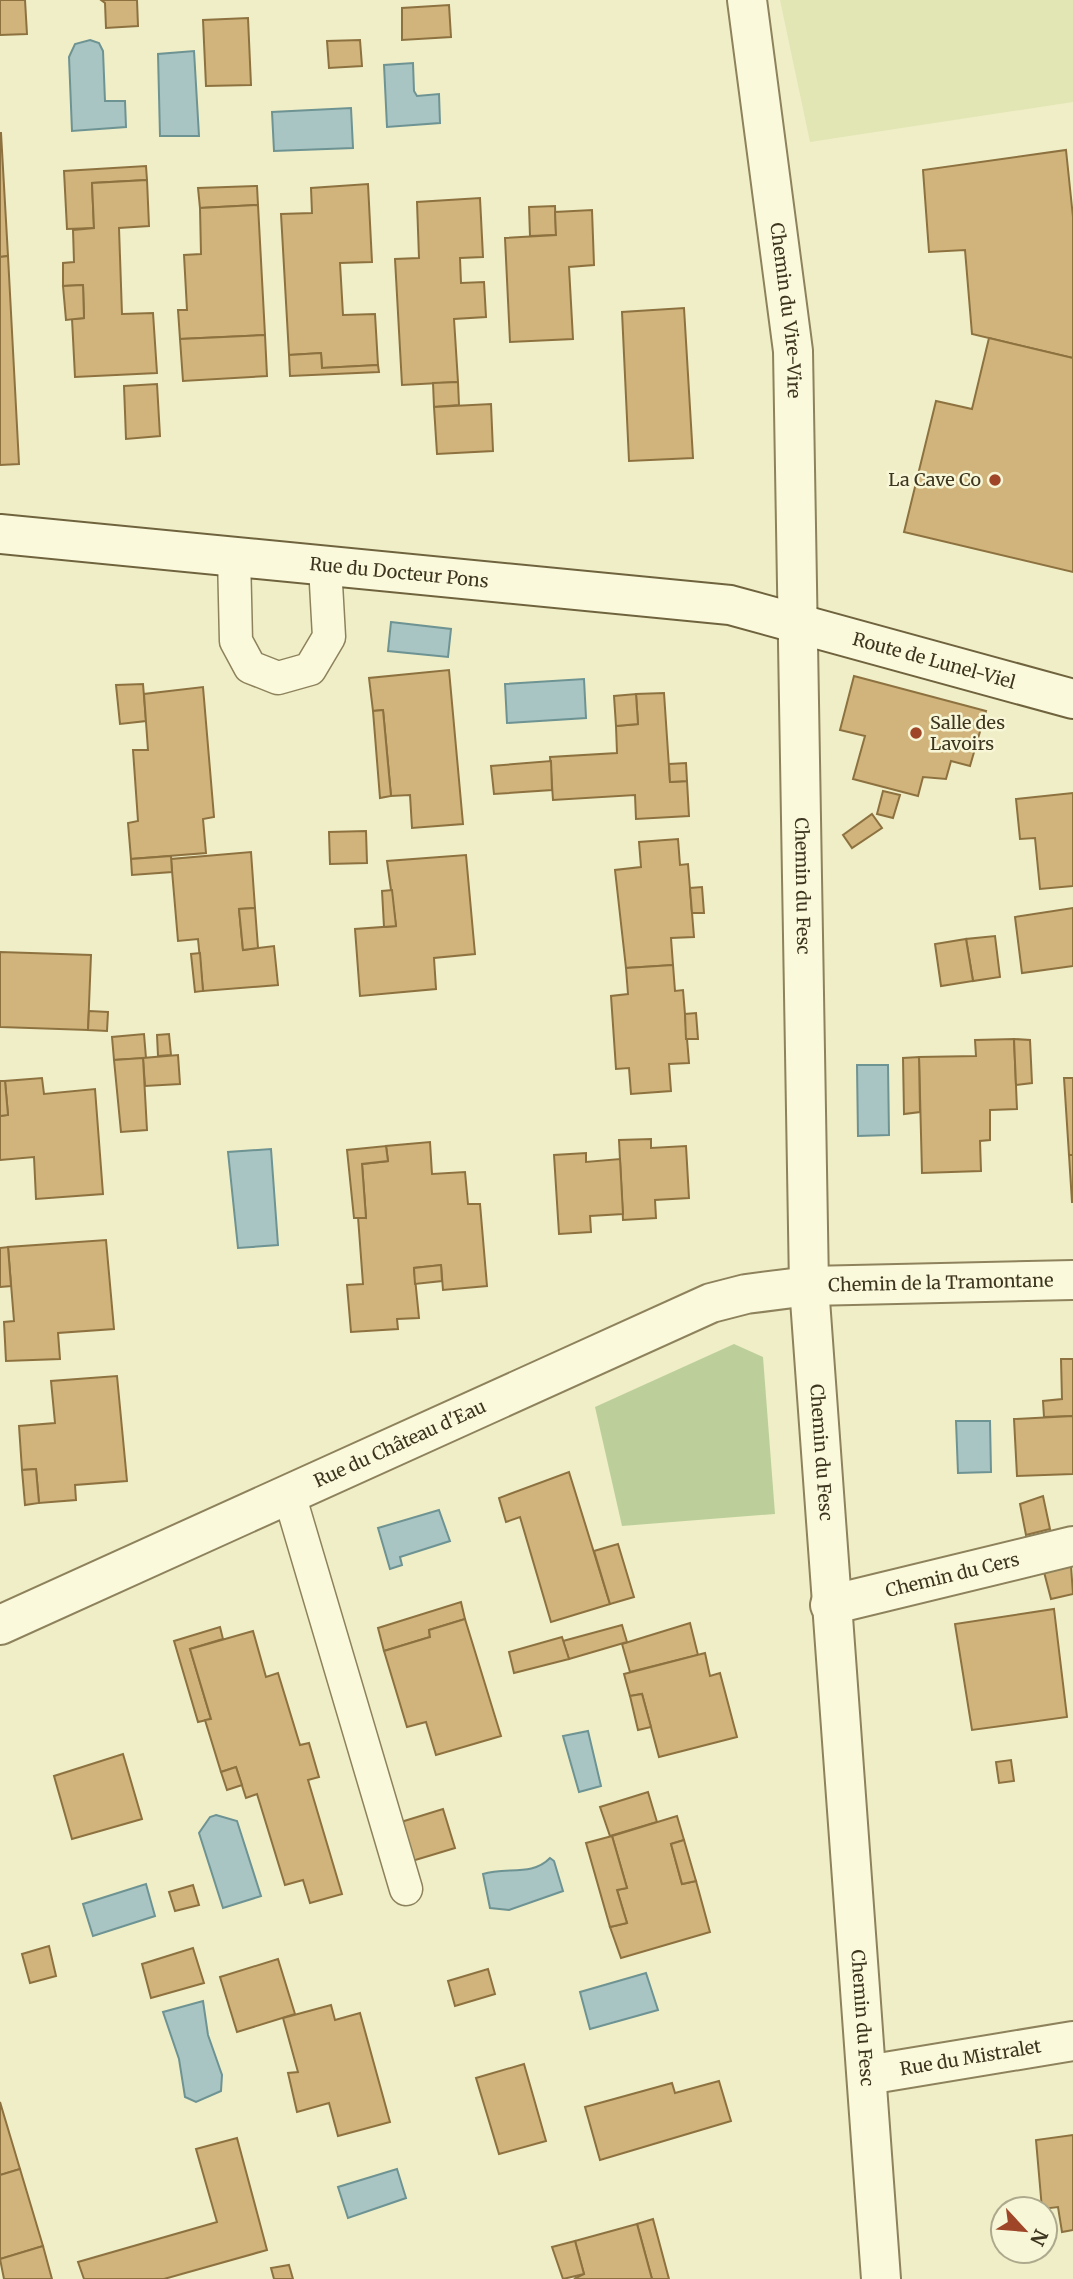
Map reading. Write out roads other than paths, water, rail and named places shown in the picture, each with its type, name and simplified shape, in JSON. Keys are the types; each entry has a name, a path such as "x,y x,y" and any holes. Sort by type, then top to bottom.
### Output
{"street":[{"name":"Chemin du Vire-Vire","path":"747,0 793,351 796,624"},
{"name":"Rue du Docteur Pons","path":"0,534 730,605 796,624"},
{"name":"Route de Lunel-Viel","path":"796,624 1073,699"},
{"name":"Chemin du Fesc","path":"796,624 809,1286 830,1605 881,2279"},
{"name":"Chemin de la Tramontane","path":"809,1286 1073,1280"},
{"name":"Rue du Château d'Eau","path":"0,1625 711,1303 746,1294 809,1286"},
{"name":"Chemin du Cers","path":"830,1605 1073,1546"},
{"name":"Rue du Mistralet","path":"867,2076 1073,2042"}],"lane":[{"path":"234,556 236,641 250,667 278,678 310,669 330,637 325,566"},
{"path":"289,1494 406,1889"}],"water":[{"path":"90,40 99,43 103,51 105,101 125,101 126,127 72,131 69,57 75,44"},
{"path":"194,51 199,136 160,136 158,54"},
{"path":"413,63 414,91 417,96 439,94 440,123 387,127 384,65"},
{"path":"351,108 353,148 274,151 272,112"},
{"path":"391,622 451,629 448,657 388,651"},
{"path":"584,679 586,718 507,723 505,684"},
{"path":"857,1065 888,1065 889,1135 858,1136"},
{"path":"271,1149 278,1245 238,1248 228,1152"},
{"path":"956,1421 990,1421 991,1472 958,1473"},
{"path":"439,1510 450,1541 400,1557 402,1565 390,1569 378,1528"},
{"path":"588,1731 601,1786 579,1792 563,1736"},
{"path":"216,1815 237,1821 261,1896 223,1908 199,1833 210,1817"},
{"path":"550,1858 554,1861 563,1891 509,1910 490,1908 483,1874 527,1869 543,1864"},
{"path":"146,1884 155,1916 93,1936 83,1904"},
{"path":"646,1973 658,2010 590,2029 580,1992"},
{"path":"203,2001 208,2035 222,2075 221,2091 196,2102 185,2097 179,2059 163,2012"},
{"path":"397,2169 406,2198 348,2218 338,2187"}],"place":[{"name":"La Cave Co","path":"995,480"},
{"name":"Salle des Lavoirs","path":"916,733"}]}
